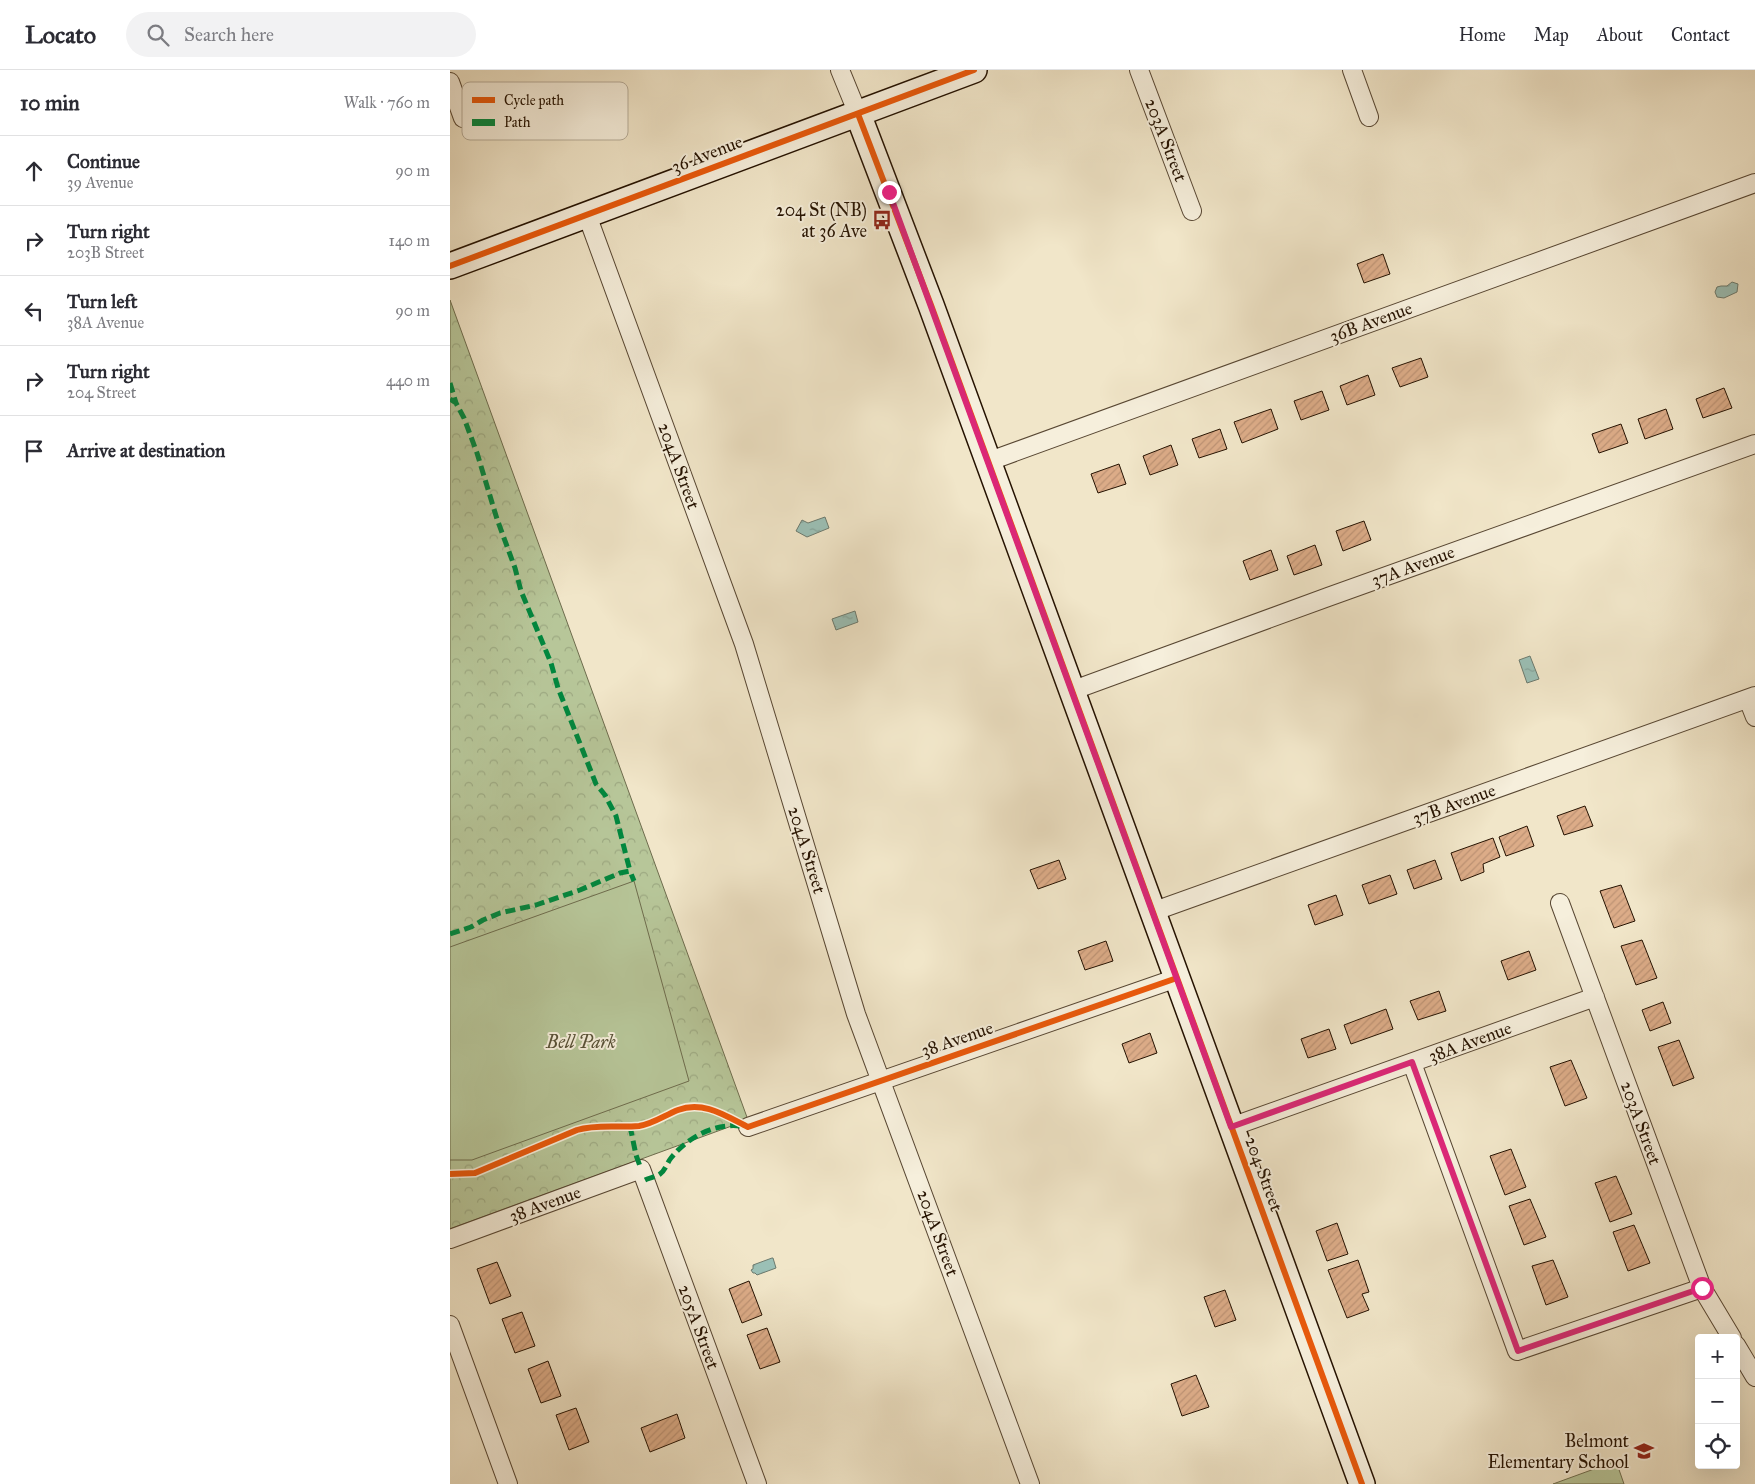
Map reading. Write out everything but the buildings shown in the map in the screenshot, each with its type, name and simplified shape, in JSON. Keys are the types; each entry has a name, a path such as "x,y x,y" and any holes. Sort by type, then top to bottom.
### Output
{"street":[{"path":"840,70 858,114"},
{"name":"36 Avenue","path":"450,266 974,70"},
{"name":"203A Street","path":"1139,70 1192,211"},
{"path":"1352,70 1369,117"},
{"path":"450,82 462,115"},
{"name":"204 Street","path":"858,114 921,279 1362,1484"},
{"name":"36B Avenue","path":"987,462 1755,183"},
{"name":"204A Street","path":"587,215 744,644 856,1014 1030,1484"},
{"name":"37A Avenue","path":"1071,691 1755,444"},
{"path":"1752,697 1755,717"},
{"name":"37B Avenue","path":"1152,912 1752,697"},
{"name":"203A Street","path":"1560,903 1702,1288 1730,1334"},
{"name":"38 Avenue","path":"748,1127 882,1082 1176,978"},
{"name":"38A Avenue","path":"1231,1127 1595,997"},
{"path":"1412,1062 1518,1351 1702,1288"},
{"name":"38 Avenue","path":"450,1239 641,1169"},
{"name":"205A Street","path":"641,1169 757,1484"},
{"path":"450,1325 508,1484"},
{"path":"1740,1352 1755,1376"}],"green space":[{"name":"Bell Park","path":"450,300 748,1120 450,1229"},
{"path":"634,881 689,1081 472,1160 450,1160 450,947"},
{"path":"1616,1461 1624,1484 1553,1484"}],"water":[{"path":"1732,282 1738,284 1737,292 1724,298 1717,297 1715,292 1717,287 1727,286"},
{"path":"825,517 829,528 807,537 796,531 802,520 808,523"},
{"path":"855,611 858,622 836,630 832,619"},
{"path":"1530,656 1539,679 1527,683 1519,660"},
{"path":"773,1258 776,1268 757,1275 751,1270 753,1265"}],"marked path":[{"path":"450,383 456,403"},
{"path":"450,399 456,403 464,418 521,591 551,663 558,688 596,784 605,795 616,816 630,871"},
{"path":"450,934 471,927 500,913 536,905 580,890 620,873 630,871 634,881"},
{"path":"630,1126 641,1169"},
{"path":"645,1180 662,1173 677,1151 693,1138 720,1127 740,1126"}],"cycle path":[{"path":"450,266 974,70"},
{"path":"858,114 931,305 1362,1484"},
{"path":"450,1174 475,1173 577,1130 592,1127 644,1125 687,1107 705,1108 723,1114 748,1127 1177,978"}],"place":[{"name":"204 St (NB) at 36 Ave","path":"882,220"},
{"name":"Belmont Elementary School","path":"1644,1451"}],"route":[{"path":"889,192 1231,1127 1412,1062 1518,1351 1702,1288"}]}
